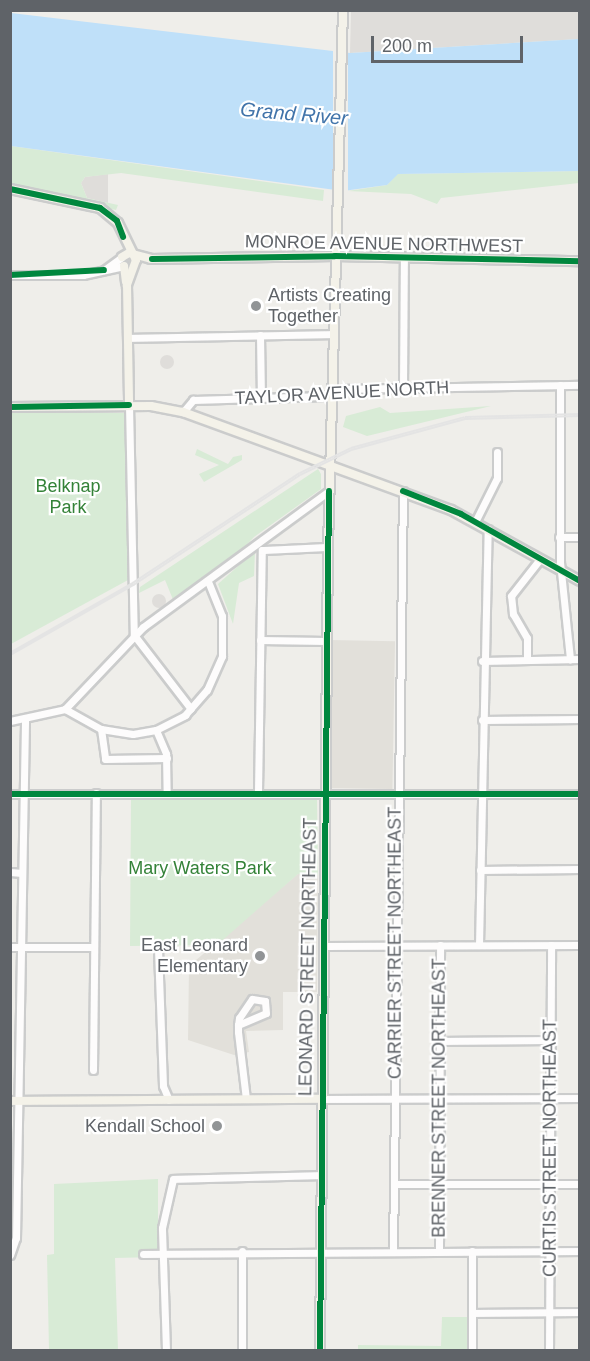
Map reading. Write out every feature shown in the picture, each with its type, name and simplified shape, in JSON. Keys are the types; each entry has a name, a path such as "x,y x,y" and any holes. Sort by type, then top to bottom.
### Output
{"main road":[{"name":"LEONARD STREET NORTHEAST","path":"320,1350 326,641 329,491 334,392 335,191 343,10"},
{"path":"10,189 106,213 117,221 134,255 126,263"},
{"path":"10,194 106,213"},
{"path":"123,237 127,285 129,405"},
{"name":"MONROE AVENUE NORTHWEST","path":"134,255 152,259"},
{"name":"MONROE AVENUE NORTHWEST","path":"126,263 152,259 335,255 579,261"},
{"path":"10,407 129,405 183,412 331,464 475,522 579,581"},
{"path":"14,1101 321,1099"}],"street":[{"path":"403,387 404,258"},
{"path":"10,275 104,270 126,263"},
{"path":"128,338 334,334"},
{"path":"260,335 261,398"},
{"path":"560,385 559,537 570,659"},
{"name":"TAYLOR AVENUE NORTH","path":"183,412 193,400 261,398 403,387 579,385"},
{"path":"129,405 134,635 191,709"},
{"path":"475,522 497,478 497,452"},
{"path":"10,721 26,721 65,710 134,635 209,583 258,540 329,491"},
{"name":"CARRIER STREET NORTHEAST","path":"393,1252 402,491"},
{"path":"479,945 482,661 488,529"},
{"path":"559,537 579,537"},
{"path":"258,792 263,547 328,547"},
{"path":"527,660 526,638 513,614 511,596 540,559"},
{"path":"65,710 100,729 156,730 191,709 211,684 223,648 222,616 209,583"},
{"path":"260,640 326,641"},
{"path":"482,661 579,659"},
{"path":"482,720 579,719"},
{"path":"11,1255 26,721"},
{"path":"100,729 105,759 166,758"},
{"path":"156,730 166,758 166,793"},
{"path":"10,794 325,792 579,794"},
{"path":"93,1070 92,947 96,793"},
{"path":"480,870 579,869"},
{"path":"10,872 22,873"},
{"name":"BRENNER STREET NORTHEAST","path":"439,1251 440,945"},
{"name":"CURTIS STREET NORTHEAST","path":"549,1350 551,945"},
{"path":"322,946 579,945"},
{"path":"10,947 92,947"},
{"path":"158,949 163,1086 170,1100"},
{"path":"238,1024 266,1013 266,1001 252,999 238,1024 246,1099"},
{"path":"440,1041 550,1040"},
{"path":"321,1099 579,1098"},
{"path":"166,1350 163,1209 170,1183 179,1176 321,1175"},
{"path":"394,1184 579,1184"},
{"path":"242,1251 242,1350"},
{"path":"143,1254 242,1251 579,1251"},
{"path":"472,1251 472,1350"},
{"path":"473,1312 579,1312"}],"shaded area":[{"path":"351,11 579,11 579,39 350,53"},
{"path":"108,174 108,203 87,198 81,183 85,177"},
{"path":"164,355 170,355 174,362 170,369 164,369 160,365 160,359"},
{"path":"156,594 162,594 166,601 162,608 156,608 152,604 152,598"},
{"path":"330,640 395,641 392,789 327,788"},
{"name":"East Leonard Elementary","path":"299,873 318,875 317,992 283,992 283,1030 246,1031 249,1052 234,1055 188,1040 189,966"}],"green space":[{"path":"11,146 324,190 323,201 121,173 85,177 81,183 87,198 118,205 116,210 11,187"},
{"path":"579,171 579,183 441,198 437,204 411,194 348,191 387,185 397,174"},
{"path":"491,406 367,436 343,427 346,416 380,407 390,413"},
{"name":"Belknap Park","path":"11,411 125,413 128,580 11,644"},
{"path":"197,449 228,464 233,457 242,455 242,460 204,482 199,474 219,465 195,455"},
{"path":"318,469 321,474 321,489 254,537 226,567 174,602 165,580 139,593 140,587"},
{"path":"255,551 254,576 239,583 233,624 218,584"},
{"name":"Mary Waters Park","path":"317,798 318,875 298,874 217,945 130,946 131,799"},
{"path":"158,1179 158,1257 115,1258 118,1350 49,1350 47,1255 54,1254 54,1184"},
{"path":"442,1317 469,1317 469,1350 358,1350 358,1345 441,1346"}],"water":[{"name":"Grand River","path":"11,13 350,53 579,39 579,171 398,174 387,185 343,191 11,146"}],"pier":[{"path":"333,50 348,50 348,191 333,191"}],"railway":[{"path":"10,654 133,584 300,474 351,449 465,418 580,415"}],"cycle path":[{"path":"10,189 100,208 117,221 123,237"},
{"path":"152,259 335,256 580,261"},
{"path":"10,275 104,270"},
{"path":"10,407 129,405"},
{"path":"320,1350 329,491"},
{"path":"403,491 461,514 580,581"},
{"path":"10,794 580,794"}],"place":[{"name":"Artists Creating Together","path":"256,306"},
{"name":"East Leonard Elementary","path":"260,956"},
{"name":"Kendall School","path":"217,1126"}]}
